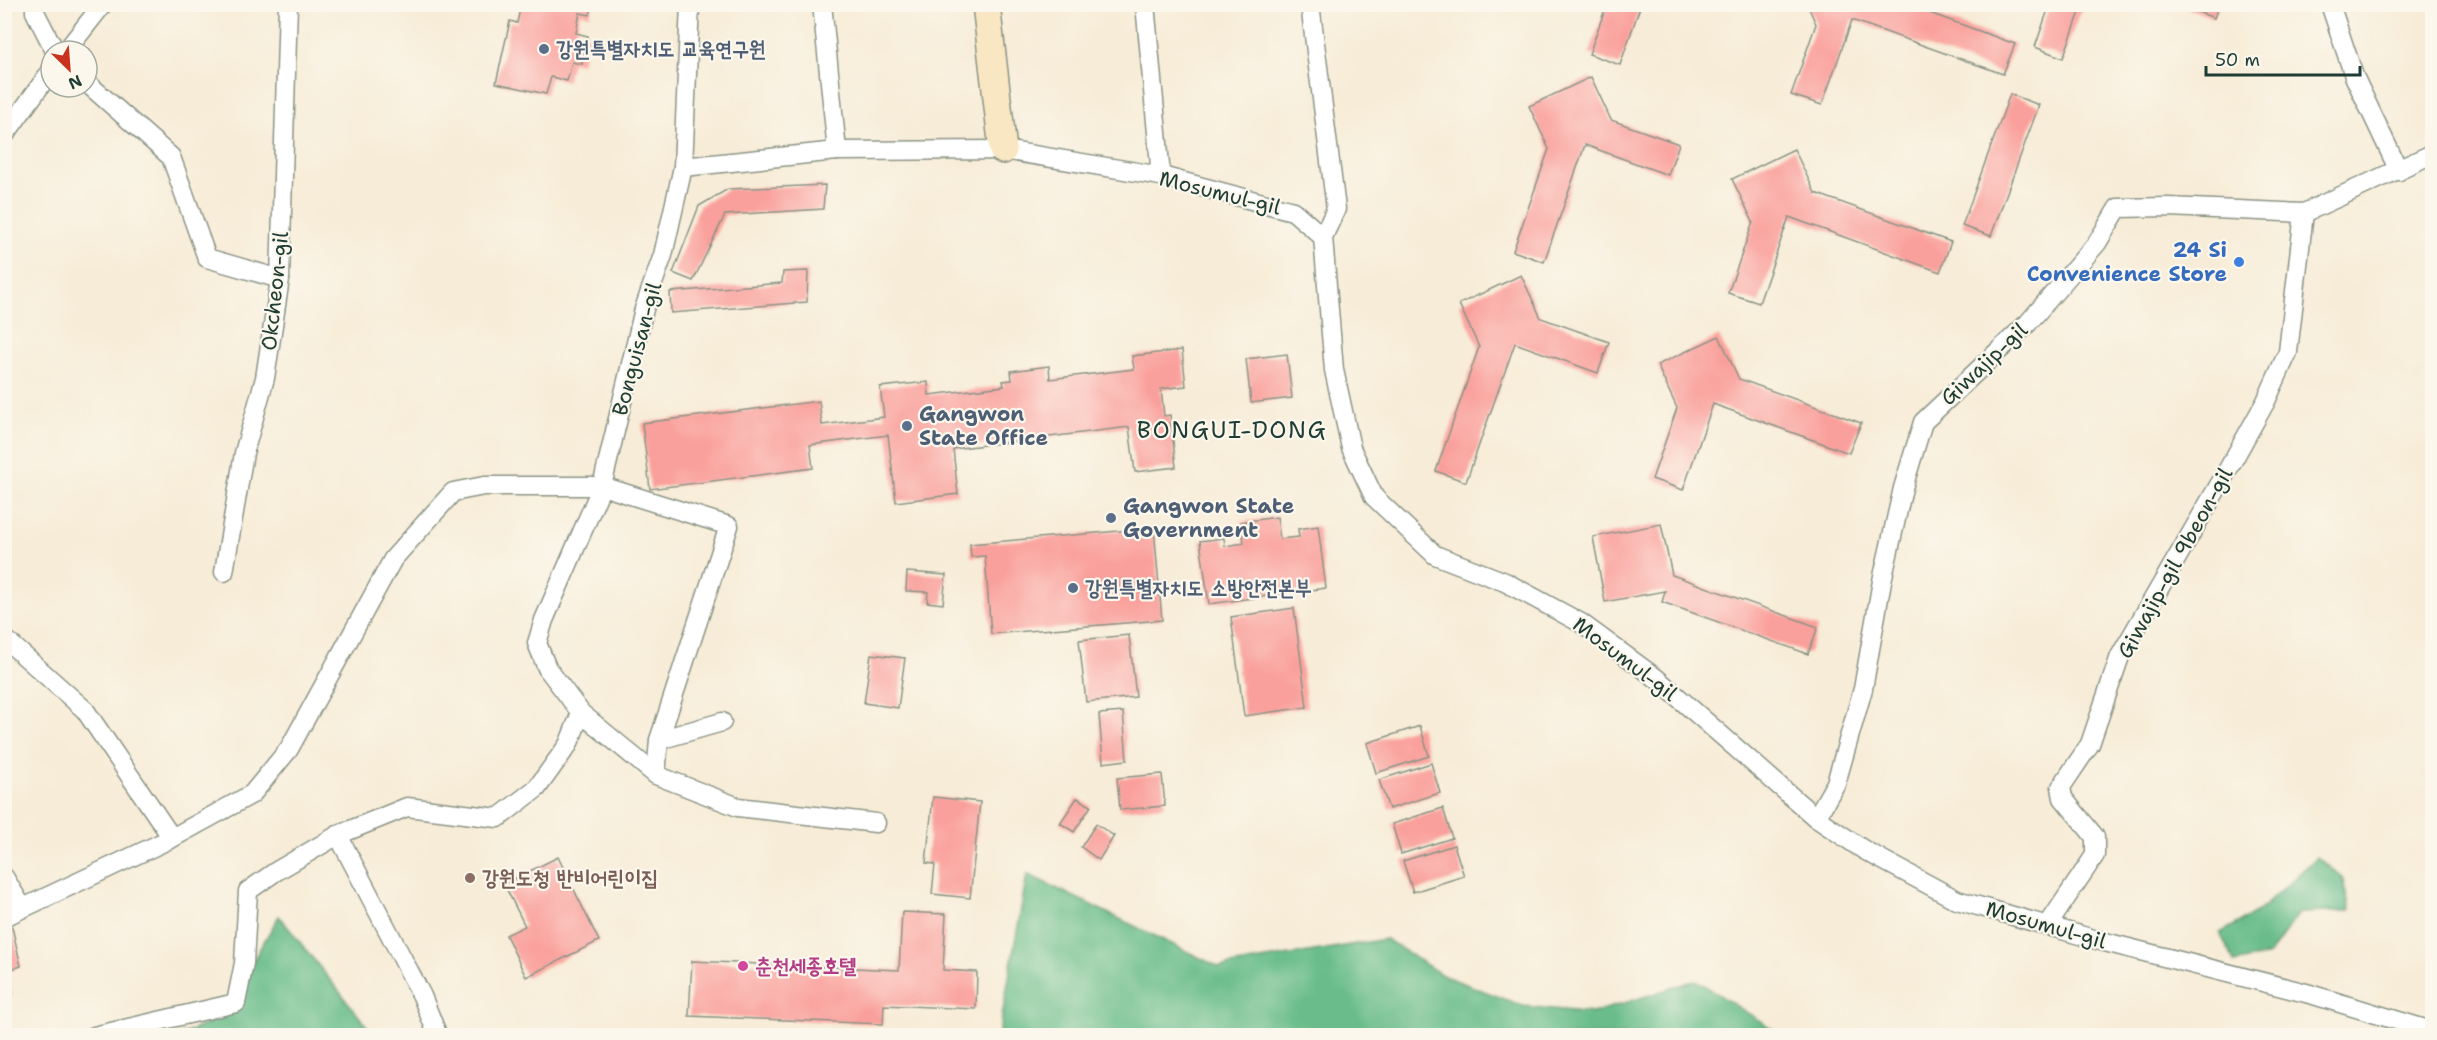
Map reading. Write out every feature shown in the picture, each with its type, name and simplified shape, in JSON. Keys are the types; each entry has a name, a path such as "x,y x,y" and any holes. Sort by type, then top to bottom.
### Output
{"street":[{"path":"35,4 35,12 50,39"},
{"path":"75,39 103,4"},
{"name":"Okcheon-gil","path":"224,572 244,453 265,378 280,279 288,4"},
{"name":"Bonguisan-gil","path":"690,4 683,167 663,255 644,309 602,486 544,620 537,643 547,668 581,713 664,779 738,807 876,823"},
{"path":"822,4 837,151"},
{"path":"683,167 837,151 1003,150 986,4"},
{"path":"1145,4 1161,176"},
{"path":"1310,4 1336,209 1323,237"},
{"path":"2330,4 2354,76 2399,171"},
{"path":"4,136 39,87"},
{"path":"99,94 171,157 207,258 280,279"},
{"name":"Mosumul-gil","path":"1003,150 1161,176 1293,211 1323,237 1334,370 1351,448 1374,497 1435,555 1505,582 1581,623 1656,678 1816,818 1864,850 1957,900 2097,940 2310,994 2433,1031"},
{"name":"Giwajip-gil","path":"1816,818 1836,783 1863,689 1882,580 1900,499 1923,422 2028,323 2097,243 2118,208 2168,207 2304,213 2433,154"},
{"name":"Giwajip-gil 9beon-gil","path":"2048,925 2095,855 2095,837 2063,798 2061,787 2090,744 2120,656 2266,401 2288,352 2304,213"},
{"path":"4,916 172,838 252,794 289,749 393,560 453,492 484,486 602,486 729,526 659,740 664,779"},
{"path":"4,638 85,710 172,838"},
{"path":"93,1035 236,1003 244,963 248,891 274,872 338,835 407,807 498,818 537,788 568,745 581,713"},
{"path":"659,740 722,722"},
{"path":"338,835 411,975 438,1035"},
{"path":"4,877 22,907"}],"green space":[{"path":"2317,857 2342,877 2350,911 2299,913 2269,955 2235,963 2220,933 2258,912"},
{"path":"1027,874 1219,967 1386,939 1442,975 1523,1006 1593,1013 1696,980 1782,1035 995,1035 999,1034"},
{"path":"279,916 374,1035 180,1036 219,1018"}],"building":[{"name":"강원특별자치도 교육연구원","path":"521,4 593,4 590,15 580,13 576,33 588,36 582,64 572,62 567,81 551,77 546,94 496,83 510,21 517,23"},
{"path":"1607,4 1641,4 1620,65 1589,54"},
{"path":"1807,4 1905,4 2015,44 2003,74 1852,20 1822,105 1791,95 1816,24"},
{"path":"2050,4 2083,4 2063,58 2035,47"},
{"path":"2177,4 2219,4 2214,18"},
{"path":"1591,77 1611,120 1679,144 1668,175 1585,145 1544,262 1513,251 1549,149 1529,106"},
{"path":"2010,94 2039,105 1991,236 1962,226"},
{"path":"1794,149 1815,193 1951,242 1940,272 1789,217 1759,303 1728,293 1753,222 1732,179"},
{"path":"825,185 823,209 725,215 693,281 673,273 699,206 728,189"},
{"path":"808,271 807,302 671,313 670,292 782,283 783,272"},
{"path":"1521,275 1541,318 1609,342 1598,373 1515,343 1466,482 1436,471 1479,347 1459,304"},
{"path":"1719,336 1739,379 1861,423 1849,453 1713,404 1683,490 1652,479 1677,408 1657,365"},
{"name":"Gangwon State Office","path":"1182,350 1186,386 1161,389 1164,416 1170,415 1176,467 1135,472 1129,427 953,449 958,494 896,502 888,435 810,445 813,468 650,489 642,423 819,401 822,425 884,417 880,387 928,382 929,395 1004,386 1003,381 1012,380 1011,371 1049,366 1050,379 1134,369 1132,356"},
{"path":"1287,354 1292,398 1251,403 1246,359"},
{"path":"1277,517 1280,539 1299,537 1298,529 1318,526 1326,588 1209,604 1200,541 1224,538 1225,546 1244,543 1241,522"},
{"path":"1661,524 1672,575 1818,627 1808,654 1662,602 1665,591 1605,602 1593,537"},
{"name":"강원특별자치도 소방안전본부","path":"1154,528 1162,620 991,634 985,556 971,557 970,544"},
{"path":"907,572 946,575 943,604 927,602 928,592 906,591"},
{"path":"1294,608 1307,707 1244,716 1231,617"},
{"path":"1129,635 1136,697 1086,702 1079,640"},
{"path":"871,654 905,658 898,708 864,703"},
{"path":"1123,712 1127,760 1103,763 1099,714"},
{"path":"1420,726 1429,756 1376,773 1367,743"},
{"path":"1431,763 1440,793 1389,809 1379,780"},
{"path":"1162,774 1165,806 1120,810 1117,778"},
{"path":"933,797 980,802 970,898 932,894 935,864 926,863"},
{"path":"1077,798 1091,806 1074,832 1060,823"},
{"path":"1443,808 1452,838 1401,854 1392,824"},
{"path":"1096,824 1114,836 1099,860 1081,847"},
{"path":"1454,845 1464,876 1413,892 1403,861"},
{"name":"강원도청 반비어린이집","path":"558,857 599,941 526,977 506,935 525,926 504,884"},
{"name":"춘천세종호텔","path":"902,912 946,914 943,970 977,972 976,1009 884,1005 883,1024 689,1016 692,961 899,970"},
{"path":"12,927 21,966 4,972 4,930"},
{"path":"9,982 12,996 8,998 9,1005 5,1017 4,983"}],"place":[{"name":"강원특별자치도 교육연구원","path":"544,49"},
{"name":"24 Si Convenience Store","path":"2239,262"},
{"name":"Gangwon State Office","path":"907,426"},
{"name":"Gangwon State Government","path":"1111,518"},
{"name":"강원특별자치도 소방안전본부","path":"1073,588"},
{"name":"강원도청 반비어린이집","path":"470,878"},
{"name":"춘천세종호텔","path":"743,966"}],"district":[{"name":"BONGUI-DONG","path":"1232,430"}]}
